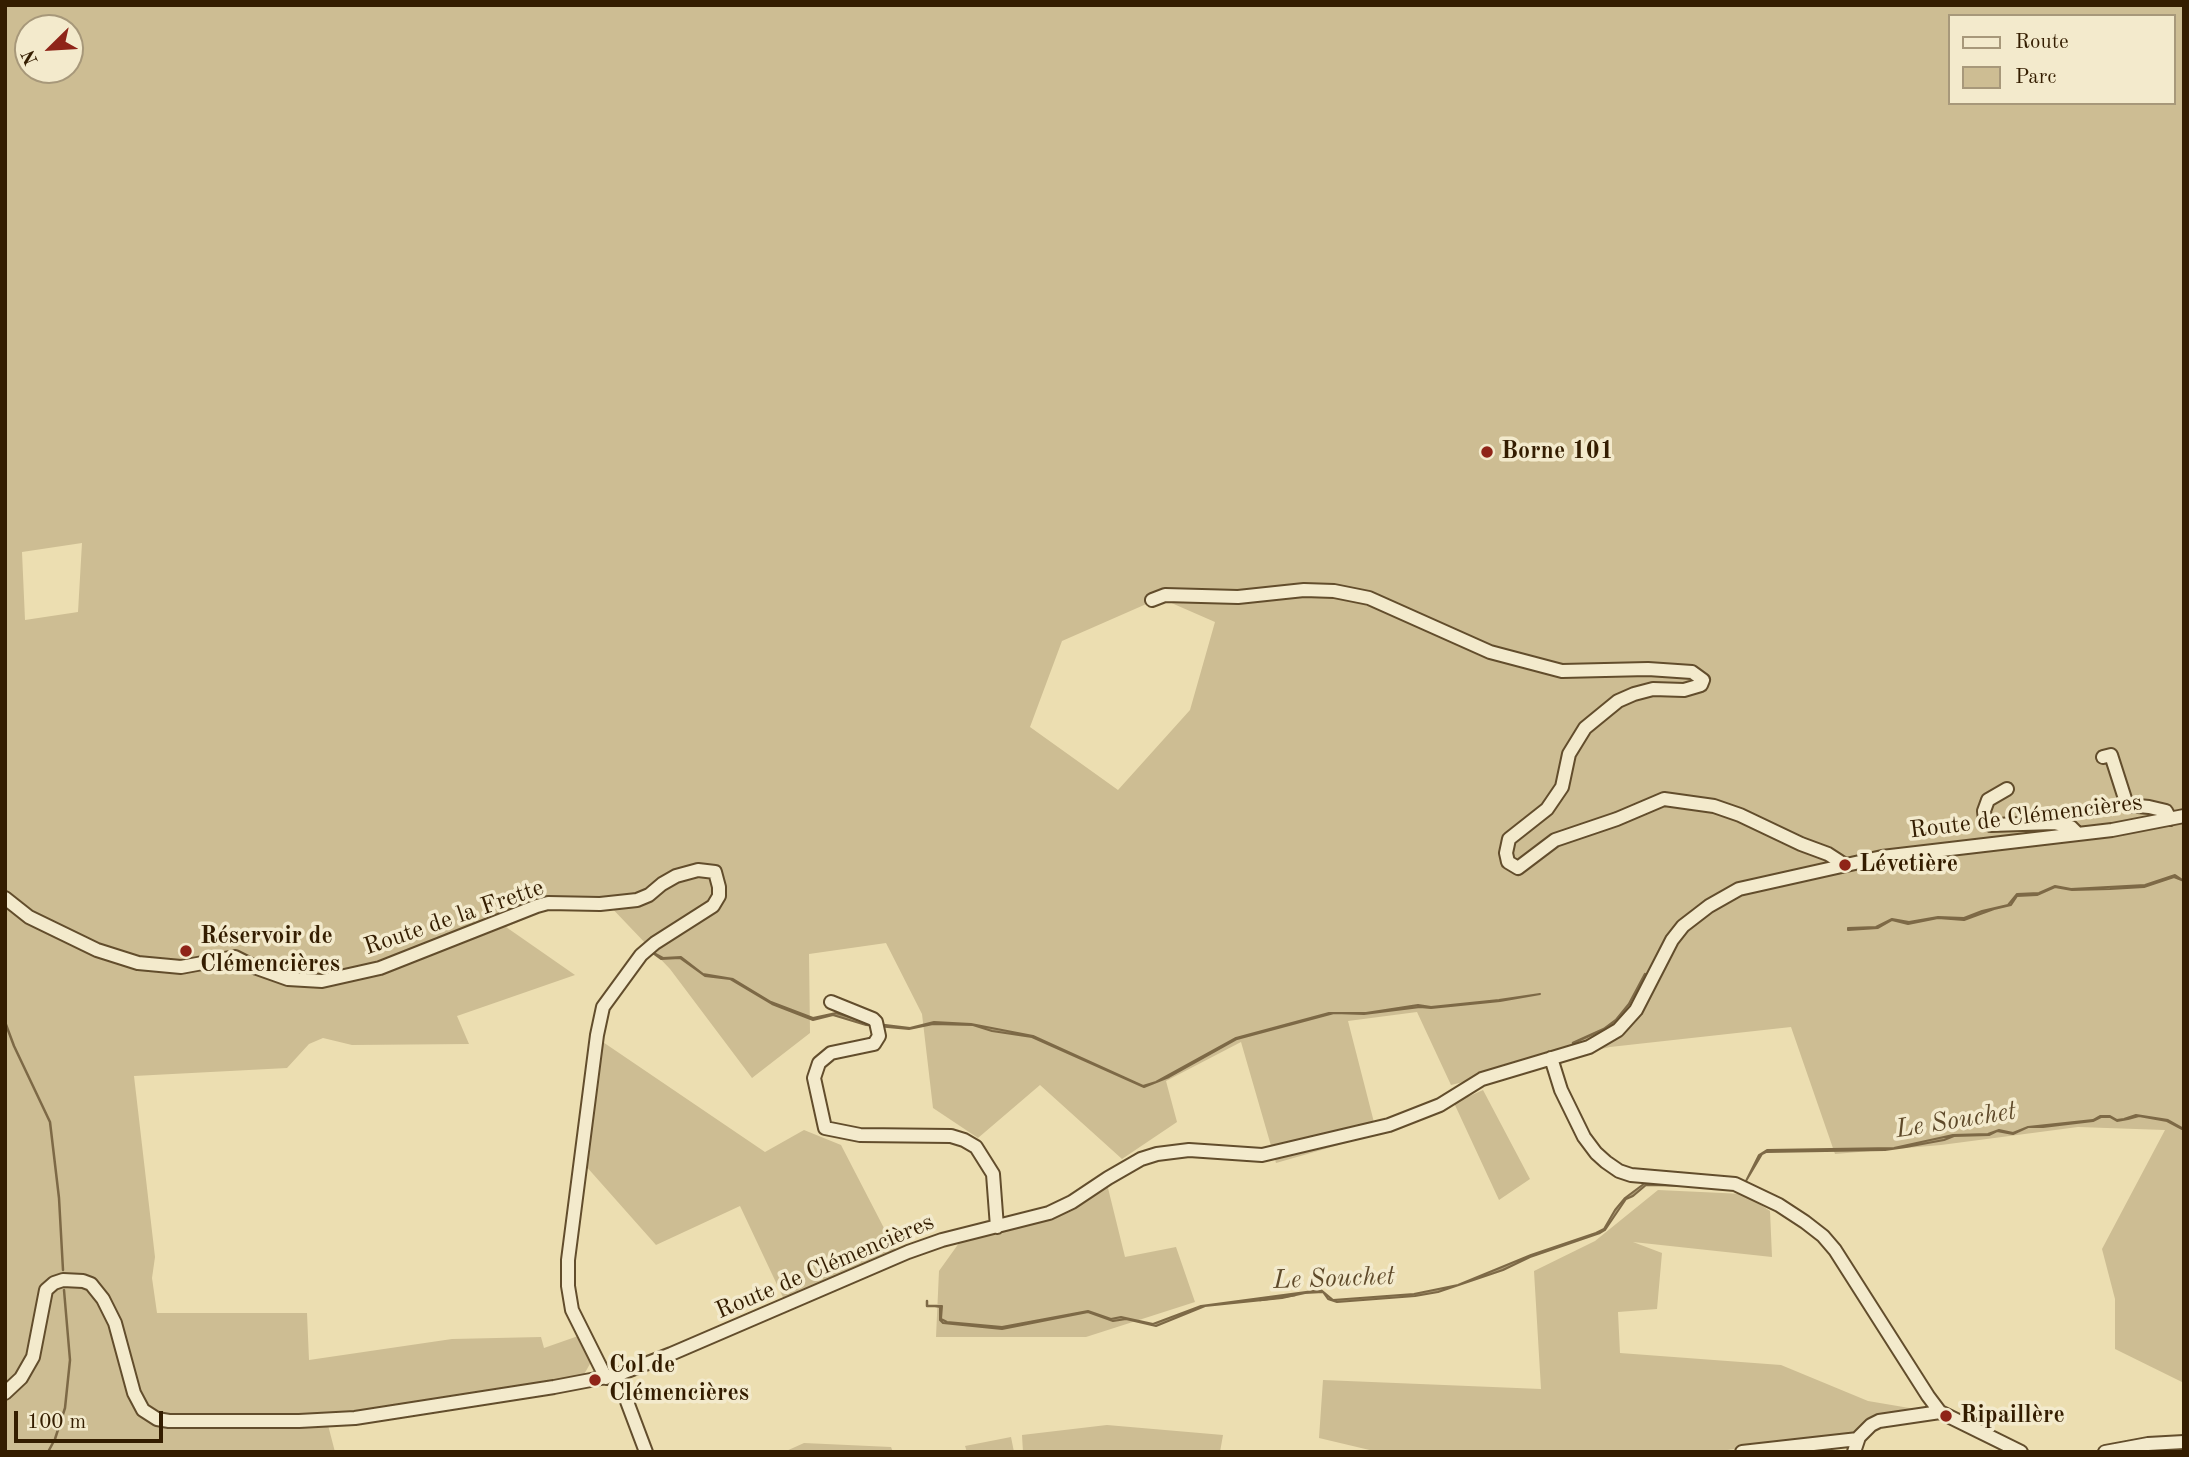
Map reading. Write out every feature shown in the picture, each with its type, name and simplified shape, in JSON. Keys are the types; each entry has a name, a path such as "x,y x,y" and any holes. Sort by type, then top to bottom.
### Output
{"street":[{"path":"1152,600 1165,595 1238,597 1304,590 1334,591 1369,598 1490,652 1562,671 1648,669 1692,672 1703,680 1701,685 1684,690 1653,690 1634,694 1618,701 1585,727 1569,754 1562,787 1547,809 1509,839 1508,862 1518,868 1555,840 1664,799 1714,806 1740,815 1828,854 1845,865"},
{"path":"2103,757 2111,755 2127,805 2166,811 2170,819"},
{"path":"2007,789 1988,800 1984,811 1985,820 1991,825 2054,823 2071,827 2078,834"},
{"name":"Route de Clémencières","path":"5,1393 21,1378 33,1357 46,1290 63,1280 83,1281 96,1290 109,1308 134,1393 143,1410 157,1419 299,1421 355,1418 611,1377 908,1252 943,1240 1034,1219 1060,1208 1133,1163 1157,1154 1189,1150 1262,1155 1278,1153 1389,1125 1440,1105 1482,1079 1589,1047 1618,1030 1636,1010 1683,926 1709,906 1739,889 1906,853 2078,834 2184,816"},
{"path":"1826,869 1828,854"},
{"name":"Route de la Frette","path":"5,898 29,917 97,950 138,963 181,967 234,957 288,979 322,981 380,968 537,906 548,903 600,904 638,900 676,876 698,870 715,873 719,896 713,906 655,943 641,956 603,1007 597,1035 568,1260 568,1286 572,1310 611,1377"},
{"path":"831,1002 873,1018 879,1036 874,1044 831,1053 819,1063 814,1078 825,1128 860,1135 951,1136 964,1140 976,1147 993,1174 997,1227"},
{"path":"1552,1058 1561,1090 1584,1136 1596,1153 1619,1171 1653,1178 1735,1184 1779,1205 1823,1236 1845,1265 1940,1412 2021,1452"},
{"path":"611,1377 646,1452"},
{"path":"1742,1452 1856,1445 1871,1425 1940,1412"},
{"path":"2105,1452 2148,1444 2184,1442"}],"green space":[{"path":"5,5 2184,5 2184,1383 2115,1349 2115,1299 2102,1249 2165,1130 2078,1127 1941,1145 1835,1154 1791,1027 1610,1047 1451,1085 1417,1012 1348,1021 1377,1134 1276,1163 1241,1042 1166,1081 1177,1122 1122,1159 1040,1085 978,1138 933,1108 922,1014 886,943 809,954 810,1033 752,1078 670,969 606,902 550,908 506,927 575,975 457,1016 469,1044 352,1045 323,1038 309,1044 287,1068 134,1076 155,1257 152,1278 157,1313 307,1313 309,1360 452,1339 541,1337 544,1348 581,1335 595,1355 582,1378 531,1384 339,1417 328,1425 335,1452 5,1452","holes":["82,543 78,612 25,620 22,552","1160,598 1215,622 1190,710 1118,790 1030,727 1062,641"]},
{"path":"594,1036 765,1152 804,1130 841,1145 900,1259 788,1308 740,1206 656,1245 585,1165"},
{"path":"1483,1090 1530,1179 1499,1200 1454,1103"},
{"path":"1107,1184 1125,1257 1176,1247 1195,1302 1086,1337 936,1337 939,1271 964,1236 996,1231"},
{"path":"1658,1190 1744,1194 1770,1211 1772,1257 1633,1242 1662,1253 1657,1309 1618,1312 1620,1353 1781,1365 1868,1401 1933,1412 1842,1435 1712,1452 1378,1452 1319,1438 1323,1380 1541,1389 1534,1271 1595,1241"},
{"path":"1107,1425 1223,1435 1220,1452 1023,1452 1022,1435"},
{"path":"1011,1437 1014,1452 967,1452 965,1446"},
{"path":"804,1443 891,1447 893,1452 784,1452"}],"shaded area":[{"path":"2175,875 2184,881 2174,877 2144,887 2110,889 2072,890 2055,887 2037,895 2017,896 2011,905 1964,920 1938,918 1908,924 1892,920 1878,928 1848,930 1876,927 1892,919 1909,922 1938,917 1964,918 1982,911 2008,905 2017,894 2039,893 2055,886 2071,889 2145,885"},
{"path":"650,951 663,958 681,957 703,974 733,979 771,1002 813,1018 836,1013 869,1023 910,1028 934,1022 971,1024 1033,1036 1143,1086 1156,1082 1236,1038 1334,1013 1237,1039 1169,1077 1144,1087 1032,1037 973,1025 933,1024 909,1029 866,1025 833,1015 813,1020 772,1004 730,979 705,976 680,958 661,959"},
{"path":"1540,994 1500,1001 1431,1008 1364,1014 1334,1013 1366,1013 1418,1005 1431,1007"},
{"path":"2136,1115 2168,1120 2184,1130 2167,1121 2139,1116 2117,1121 2110,1117 2101,1117 2093,1121 2028,1127 2093,1120 2100,1116 2110,1116 2117,1120"},
{"path":"2028,1127 2013,1134 1997,1131 1989,1135 1954,1136 1885,1150 1766,1152 1762,1154 1746,1181 1759,1155 1767,1150 1894,1148 1953,1135 1988,1134 1999,1130 2013,1133"},
{"path":"1645,1183 1696,1186 1646,1185 1626,1199 1605,1230 1600,1233 1530,1257 1503,1270 1438,1292 1415,1296 1337,1302 1328,1299 1323,1292 1305,1293 1205,1306 1156,1326 1126,1319 1113,1321 1088,1312 1002,1329 943,1323 940,1320 940,1307 935,1306 942,1306 941,1319 947,1322 1002,1327 1088,1311 1111,1319 1121,1317 1153,1324 1201,1306 1321,1290 1333,1300 1414,1294 1458,1285 1531,1255 1596,1233 1604,1229 1625,1198"}],"waterway":[{"path":"1573,1043 1604,1029 1616,1020 1629,1004 1645,974"},
{"path":"5,1022 50,1122 59,1198 63,1270"},
{"path":"48,1452 65,1408 70,1360 64,1290"},
{"name":"Le Souchet","path":"1260,1300 1295,1295"},
{"name":"Le Souchet","path":"927,1301 927,1306 937,1306"}],"place":[{"name":"Borne 101","path":"1487,452"},
{"name":"Lévetière","path":"1845,865"},
{"name":"Réservoir de Clémencières","path":"186,951"},
{"name":"Col de Clémencières","path":"595,1380"},
{"name":"Ripaillère","path":"1946,1416"}]}
